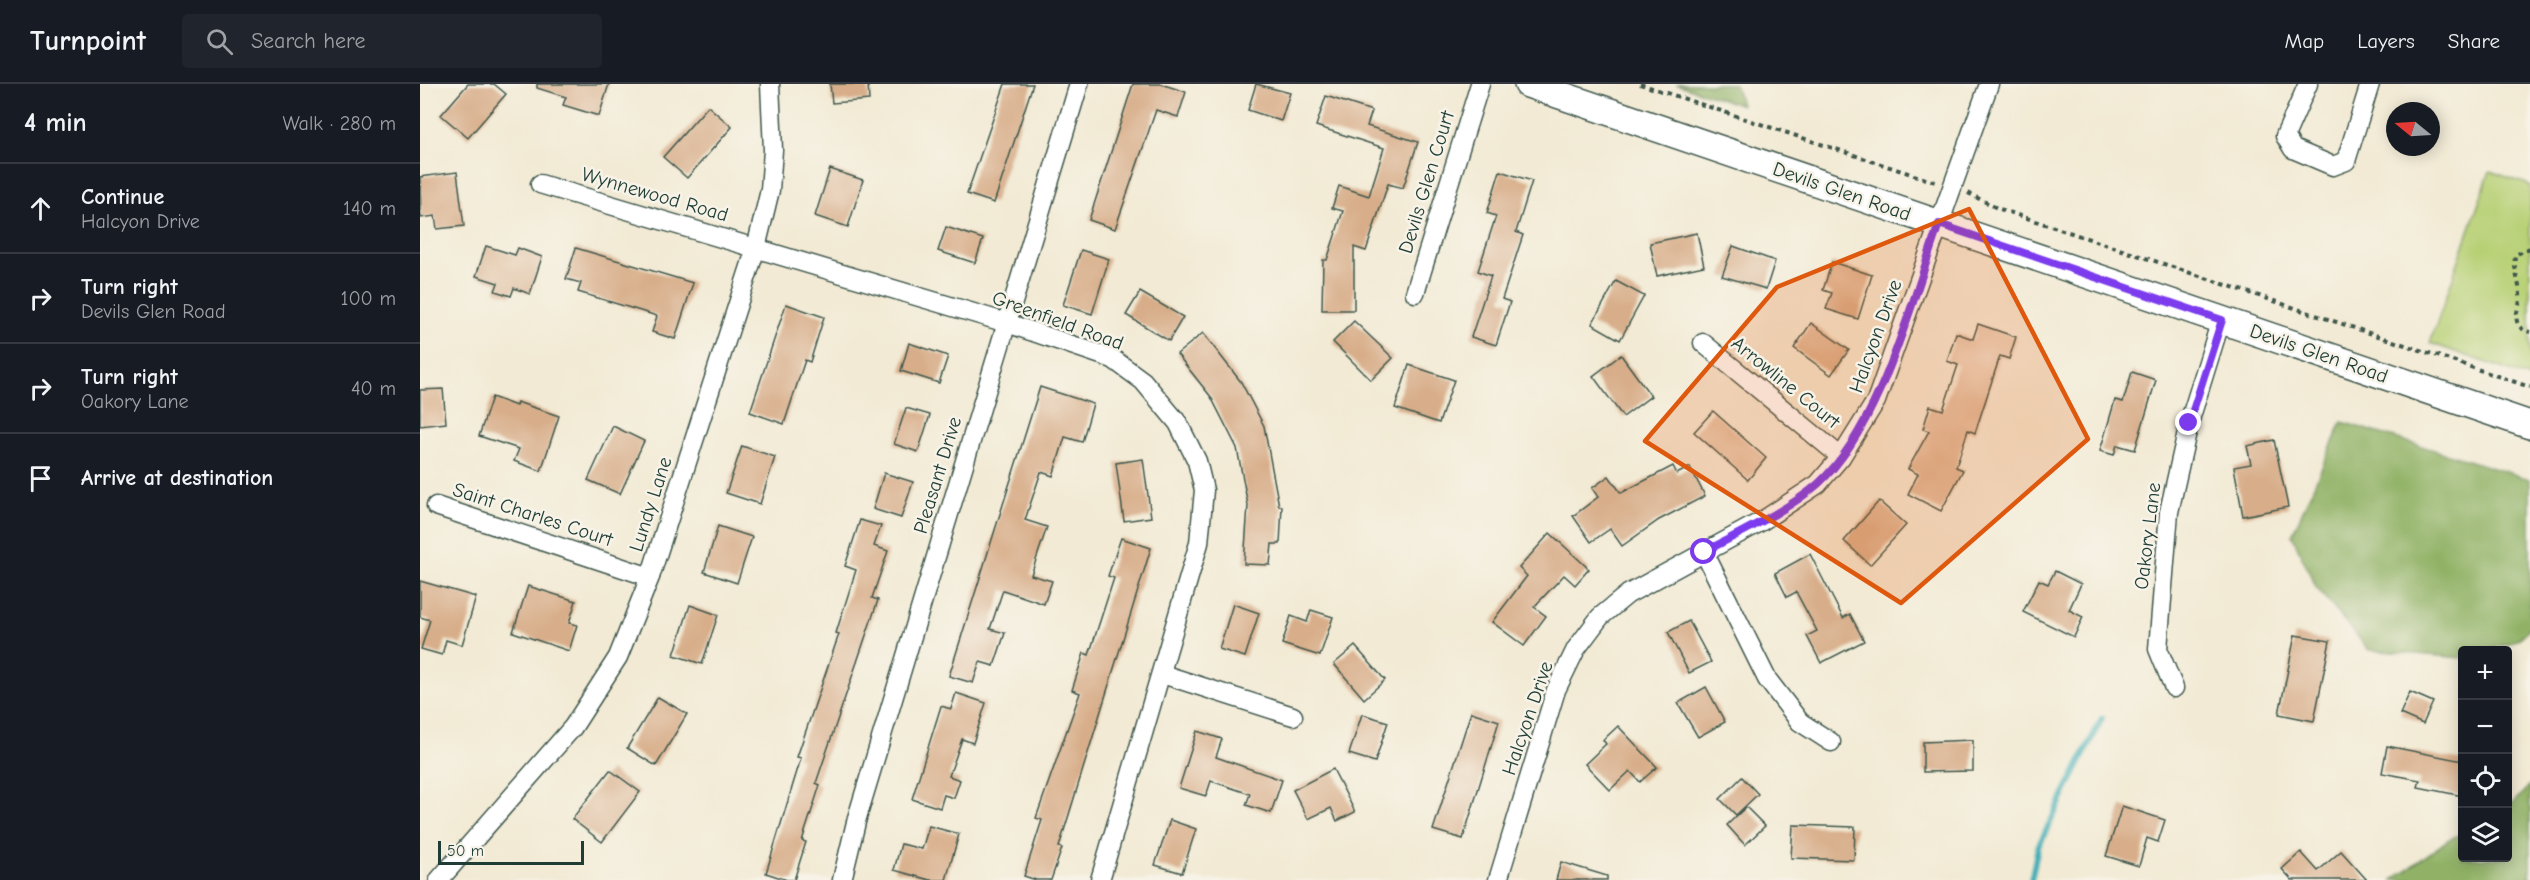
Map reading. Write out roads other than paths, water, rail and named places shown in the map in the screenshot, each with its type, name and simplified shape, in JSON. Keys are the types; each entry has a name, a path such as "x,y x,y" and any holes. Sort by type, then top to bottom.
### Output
{"main road":[{"name":"Devils Glen Road","path":"1528,84 2530,425"}],"street":[{"name":"Lundy Lane","path":"439,880 573,728 618,657 650,577 756,248 770,189 773,150 770,84"},
{"name":"Pleasant Drive","path":"842,880 856,818 1079,84"},
{"name":"Devils Glen Court","path":"1415,293 1480,84"},
{"name":"Halcyon Drive","path":"1498,880 1556,690 1576,649 1600,616 1628,594 1762,520 1818,484 1841,457 1876,401 1989,84"},
{"path":"2308,84 2285,136 2293,149 2333,166 2346,161 2370,84"},
{"name":"Wynnewood Road","path":"540,184 756,248"},
{"name":"Greenfield Road","path":"756,248 1007,323 1113,359 1143,381 1178,423 1197,461 1204,490 1199,543 1100,880"},
{"name":"Oakory Lane","path":"2174,688 2158,649 2169,512 2189,423 2222,320"},
{"name":"Arrowline Court","path":"1703,343 1841,457"},
{"name":"Saint Charles Court","path":"436,506 650,577"},
{"path":"1704,552 1767,679 1800,722 1831,742"},
{"path":"1162,674 1293,716"}],"waterway":[{"path":"2031,880 2038,847 2102,718"}]}
